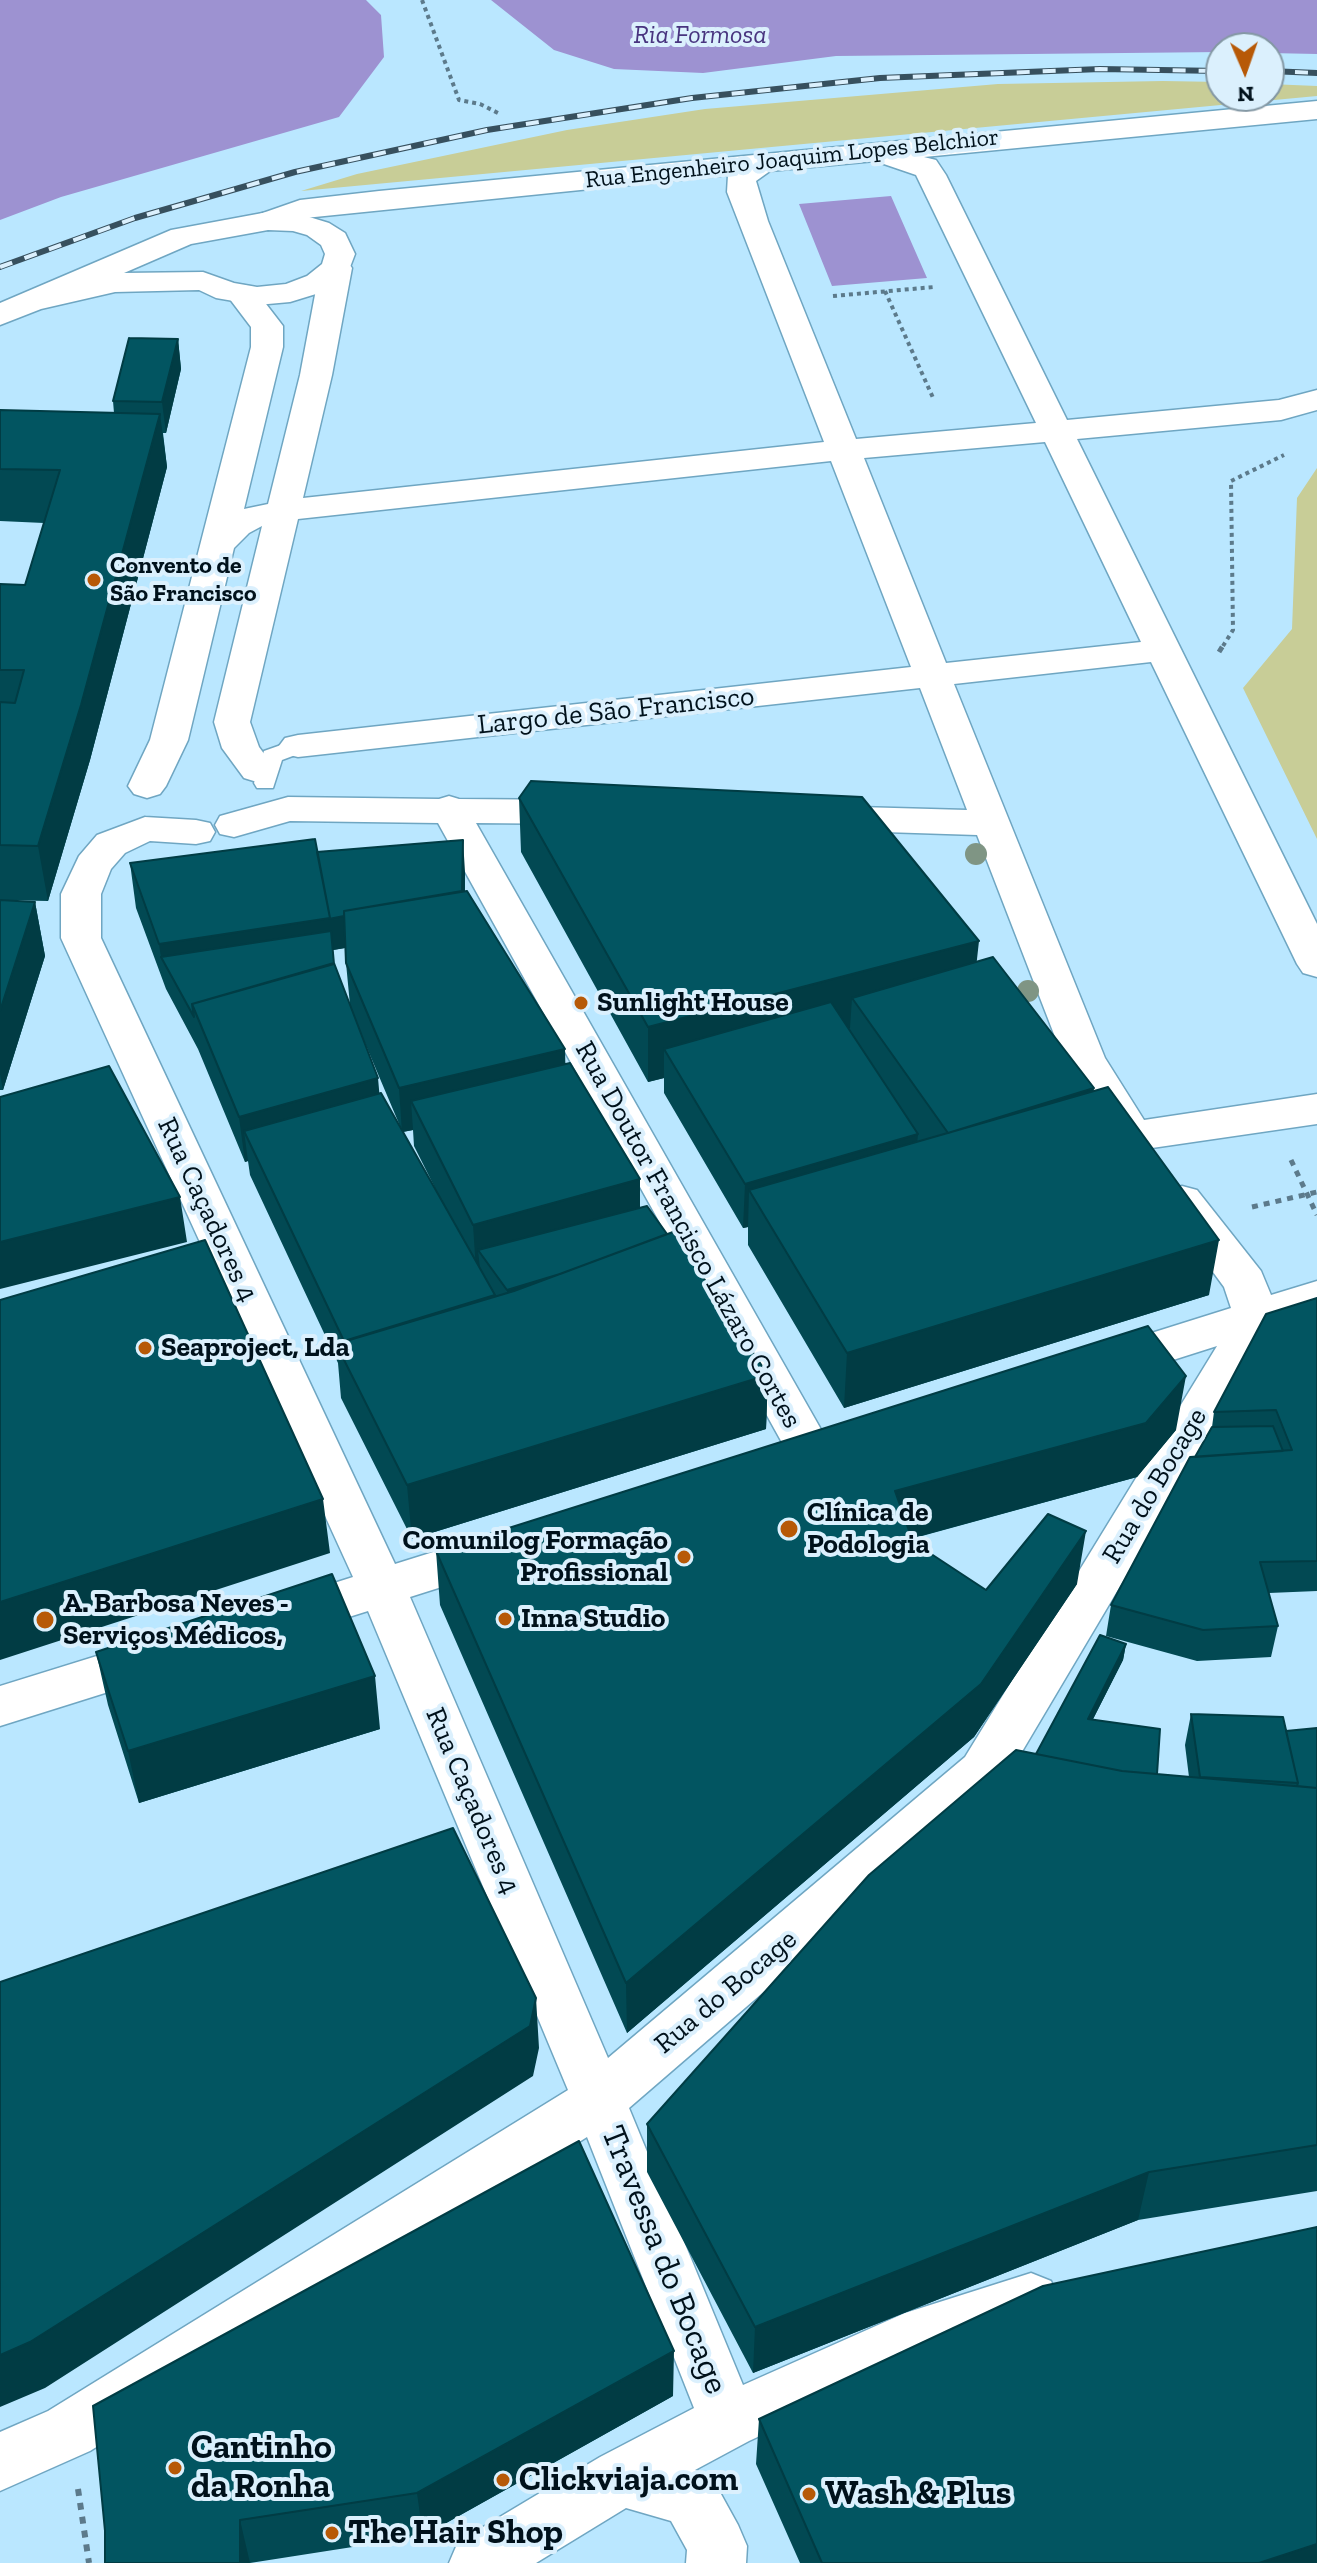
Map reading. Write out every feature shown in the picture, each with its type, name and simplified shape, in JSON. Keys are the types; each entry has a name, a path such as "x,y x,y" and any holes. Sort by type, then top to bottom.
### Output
{"street":[{"name":"Rua Engenheiro Joaquim Lopes Belchior","path":"254,222 300,209 1317,110"},
{"path":"872,151 925,166 1058,431 1317,964"},
{"path":"764,162 741,178 742,192 1085,1060 1133,1136 1245,1282 1256,1319"},
{"path":"203,281 193,265 197,249 214,234 254,222"},
{"path":"0,315 182,237 254,222 295,222 318,229 334,240 340,254 285,510 232,722 241,748 261,776 267,794 261,807 215,828"},
{"path":"30,302 115,283 203,281 242,294 290,293 318,283 336,268"},
{"path":"242,294 267,326 267,347 169,740 147,786 145,799 149,811 160,821 177,829 215,828 288,809 449,808 620,813"},
{"path":"215,548 237,526 254,517 285,510 844,450 1281,410 1315,402"},
{"path":"234,471 241,495 255,508 285,510"},
{"name":"Largo de São Francisco","path":"298,746 1163,650"},
{"path":"147,786 156,774 170,765 202,756 244,761 261,776"},
{"name":"Rua Doutor Francisco Lázaro Cortes","path":"449,808 811,1453"},
{"path":"791,818 993,823"},
{"name":"Rua Caçadores 4","path":"215,828 145,829 111,844 93,865 81,894 81,938 382,1588 599,2100"},
{"path":"1133,1136 1317,1109"},
{"path":"188,1273 231,1261"},
{"path":"1064,1377 1256,1319 1317,1297"},
{"name":"Rua do Bocage","path":"0,2462 69,2431 599,2100 1004,1779 1202,1409 1256,1319"},
{"path":"1153,1350 1202,1409"},
{"path":"766,1467 855,1439"},
{"path":"241,1632 530,1541"},
{"path":"0,1706 196,1646"},
{"name":"Travessa do Bocage","path":"599,2100 728,2421"},
{"path":"479,2563 621,2478 728,2421 905,2340 1072,2286"},
{"path":"621,2478 690,2497 717,2546 716,2563"}],"lane":[{"path":"261,776 272,756 298,746"}],"path":[{"path":"422,0 459,100 480,104 500,114"},
{"path":"785,300 983,282"},
{"path":"885,291 952,441"},
{"path":"1217,656 1233,630 1231,481 1312,441 1315,402"},
{"path":"1270,1116 1317,1215"},
{"path":"1197,1219 1317,1192"},
{"path":"69,2431 89,2563"}],"green space":[{"path":"1205,82 1205,106 301,191 357,174 567,130 705,109 998,84"},
{"path":"1285,85 1317,86 1317,96 1285,99"},
{"path":"1317,468 1317,839 1243,688 1292,629 1297,498"}],"water":[{"path":"0,0 366,0 381,15 384,57 339,117 61,197 0,220"},
{"name":"Ria Formosa","path":"491,0 1317,0 1317,54 1285,53 1285,32 1205,32 1205,52 836,56 703,73 614,69 554,50"},
{"path":"891,196 927,278 832,286 799,204"}],"building":[{"path":"129,338 178,339 162,402 113,401"},
{"path":"0,410 160,414 81,705 38,846 0,845 0,702 15,703 24,670 0,670 0,584 25,585 60,470 0,469"},
{"path":"531,781 862,797 979,941 648,1027 519,798"},
{"path":"315,839 330,918 159,944 130,863"},
{"path":"463,840 462,891 344,911 344,916 329,919 317,852"},
{"path":"467,891 565,1049 399,1088 346,963 344,911"},
{"path":"0,900 35,902 0,1011"},
{"path":"331,931 334,964 192,1004 194,1017 161,957"},
{"path":"993,957 1094,1088 948,1133 852,998"},
{"path":"334,963 378,1078 239,1117 192,1004"},
{"path":"831,1002 918,1134 745,1184 664,1049"},
{"path":"570,1063 640,1179 473,1225 411,1101"},
{"path":"109,1066 180,1197 0,1242 0,1097"},
{"path":"1108,1087 1219,1240 847,1353 749,1190"},
{"path":"381,1093 495,1295 344,1341 244,1131"},
{"path":"647,1206 667,1234 560,1274 507,1290 478,1250"},
{"path":"673,1232 768,1375 407,1485 336,1344 514,1291"},
{"path":"205,1240 323,1499 0,1602 0,1300"},
{"path":"1317,1298 1317,1561 1260,1562 1278,1626 1203,1630 1111,1605 1190,1457 1292,1450 1276,1410 1214,1412 1266,1314"},
{"path":"1148,1326 1186,1376 1146,1423 895,1491 913,1542 986,1590 1048,1514 1086,1531 981,1684 626,1983 436,1551"},
{"path":"1273,1426 1283,1451 1195,1457 1212,1427"},
{"path":"332,1574 375,1676 128,1751 96,1652"},
{"path":"1100,1635 1126,1644 1088,1719 1160,1729 1157,1774 1122,1771 1036,1754"},
{"path":"1191,1714 1283,1717 1298,1783 1200,1777"},
{"path":"1317,1728 1317,1788 1297,1786 1286,1731"},
{"path":"1016,1750 1122,1771 1317,1788 1317,2145 1149,2172 755,2327 647,2124 869,1875"},
{"path":"453,1828 536,1998 530,2026 30,2342 0,2355 0,1982"},
{"path":"579,2141 674,2351 417,2493 240,2520 240,2563 105,2563 105,2531 93,2406"},
{"path":"1317,2227 1317,2544 1259,2563 822,2563 759,2419 1043,2286"}],"railway":[{"path":"0,267 135,218 295,172 487,130 692,98 880,78 1100,69 1205,71"},
{"path":"1285,72 1317,73"}],"place":[{"name":"Convento de São Francisco","path":"94,580"},
{"name":"Sunlight House","path":"581,1003"},
{"name":"Seaproject, Lda","path":"145,1348"},
{"name":"Clínica de Podologia","path":"789,1529"},
{"name":"Comunilog Formação Profissional","path":"684,1557"},
{"name":"Inna Studio","path":"505,1619"},
{"name":"A. Barbosa Neves - Serviços Médicos,","path":"45,1620"},
{"name":"Cantinho da Ronha","path":"175,2468"},
{"name":"Clickviaja.com","path":"503,2480"},
{"name":"Wash & Plus","path":"809,2494"},
{"name":"The Hair Shop","path":"332,2533"}]}
